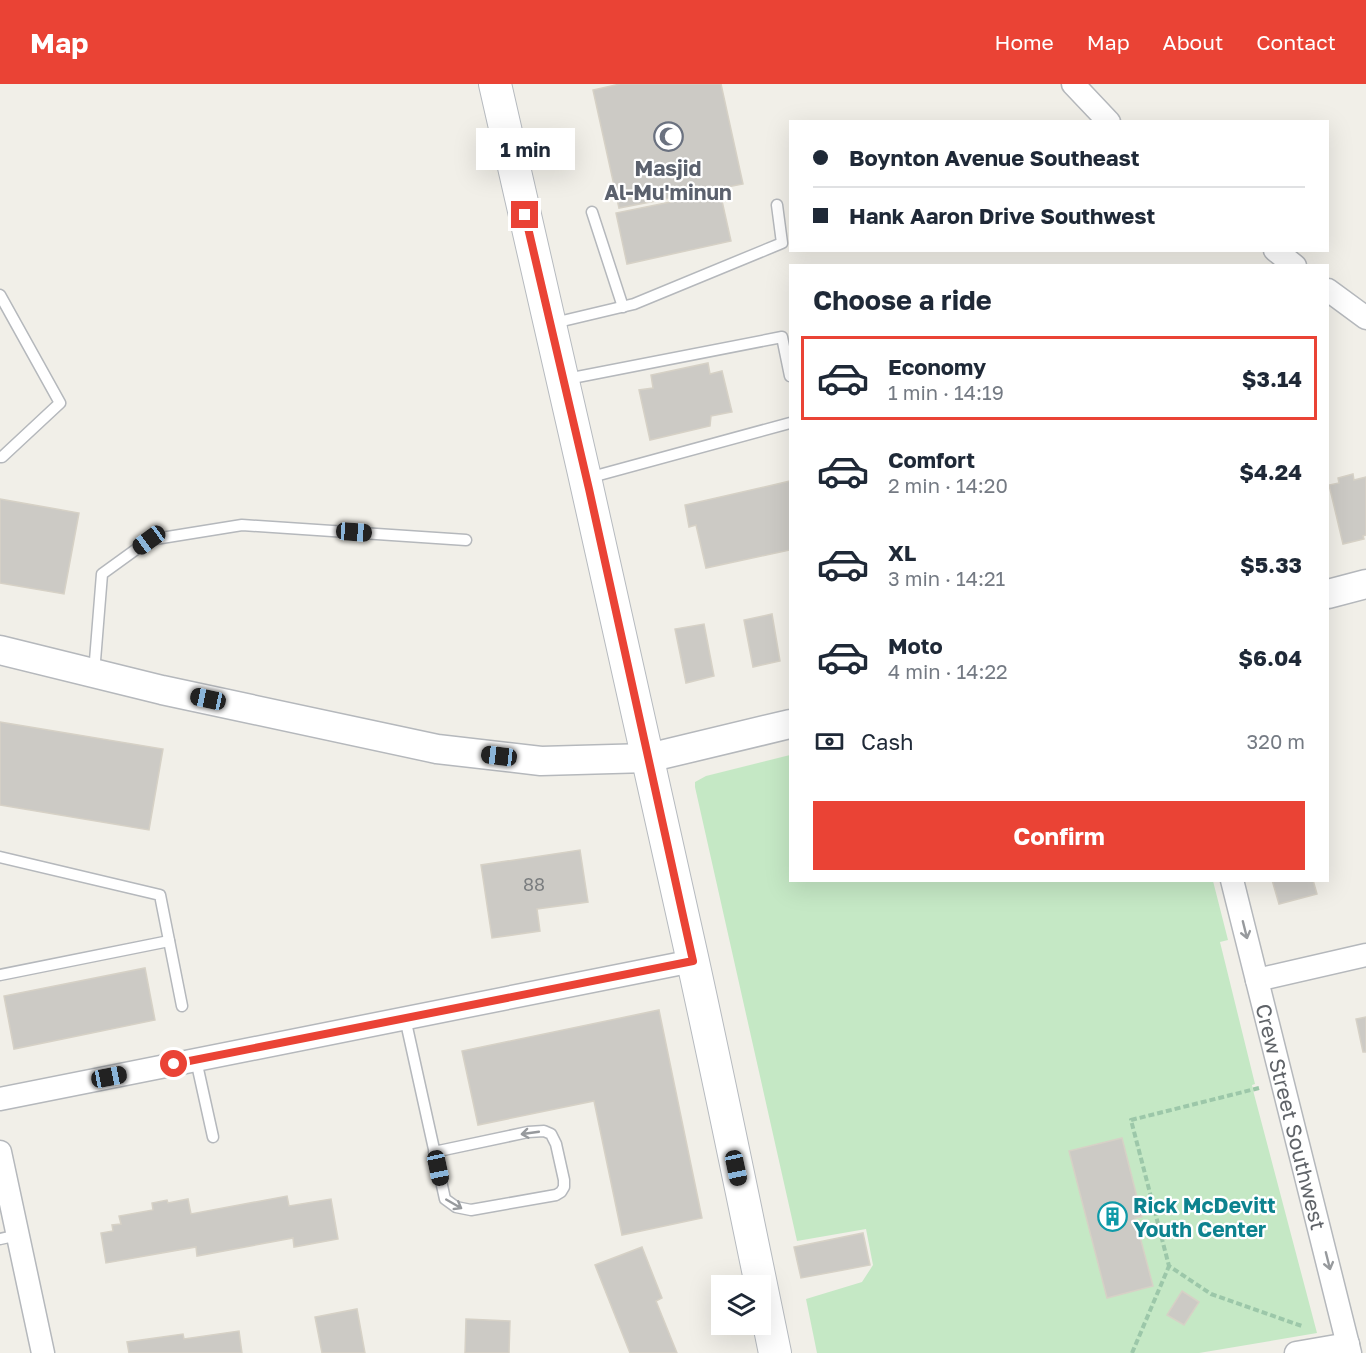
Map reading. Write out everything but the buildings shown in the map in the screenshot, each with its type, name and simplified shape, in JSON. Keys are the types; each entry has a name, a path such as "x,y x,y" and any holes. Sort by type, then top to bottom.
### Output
{"main road":[{"path":"495,84 693,961 775,1353"}],"street":[{"path":"1073,84 1107,120"},
{"path":"1278,252 1292,264"},
{"path":"1329,291 1366,318"},
{"path":"1329,594 1366,584"},
{"path":"0,650 162,690 437,749 541,761 648,758 789,724"},
{"name":"Crew Street Southwest","path":"1232,882 1349,1348"},
{"path":"1257,980 1366,955"},
{"path":"0,1099 693,961"},
{"path":"0,1152 9,1237 43,1353"},
{"path":"1296,1353 1349,1348"}],"lane":[{"path":"550,324 634,304 782,243 777,205"},
{"path":"592,212 622,307"},
{"path":"0,296 60,403 2,457 0,456"},
{"path":"563,380 782,337 789,371"},
{"path":"586,479 789,423"},
{"path":"94,673 102,574 149,540 242,525 466,540"},
{"path":"0,857 160,895 182,1006"},
{"path":"0,975 170,941"},
{"path":"405,1018 434,1152 445,1199 456,1207 471,1210 556,1195 564,1187 556,1143 551,1134 544,1131 528,1132 434,1152"},
{"path":"196,1060 213,1137"}],"path":[{"path":"1132,1353 1169,1266 1131,1120 1260,1088"},
{"path":"1169,1266 1211,1294 1310,1329"}],"green space":[{"path":"789,755 789,882 1213,882 1228,940 1220,942 1255,1084 1252,1085 1254,1094 1317,1333 1199,1353 817,1353 806,1299 862,1282 873,1265 866,1229 797,1241 695,787 695,782 706,776"}],"place":[{"name":"Masjid Al-Mu'minun","path":"668,137"},
{"name":"Rick McDevitt Youth Center","path":"1112,1217"}],"route":[{"path":"174,1064 693,961 589,489 525,215"}]}
